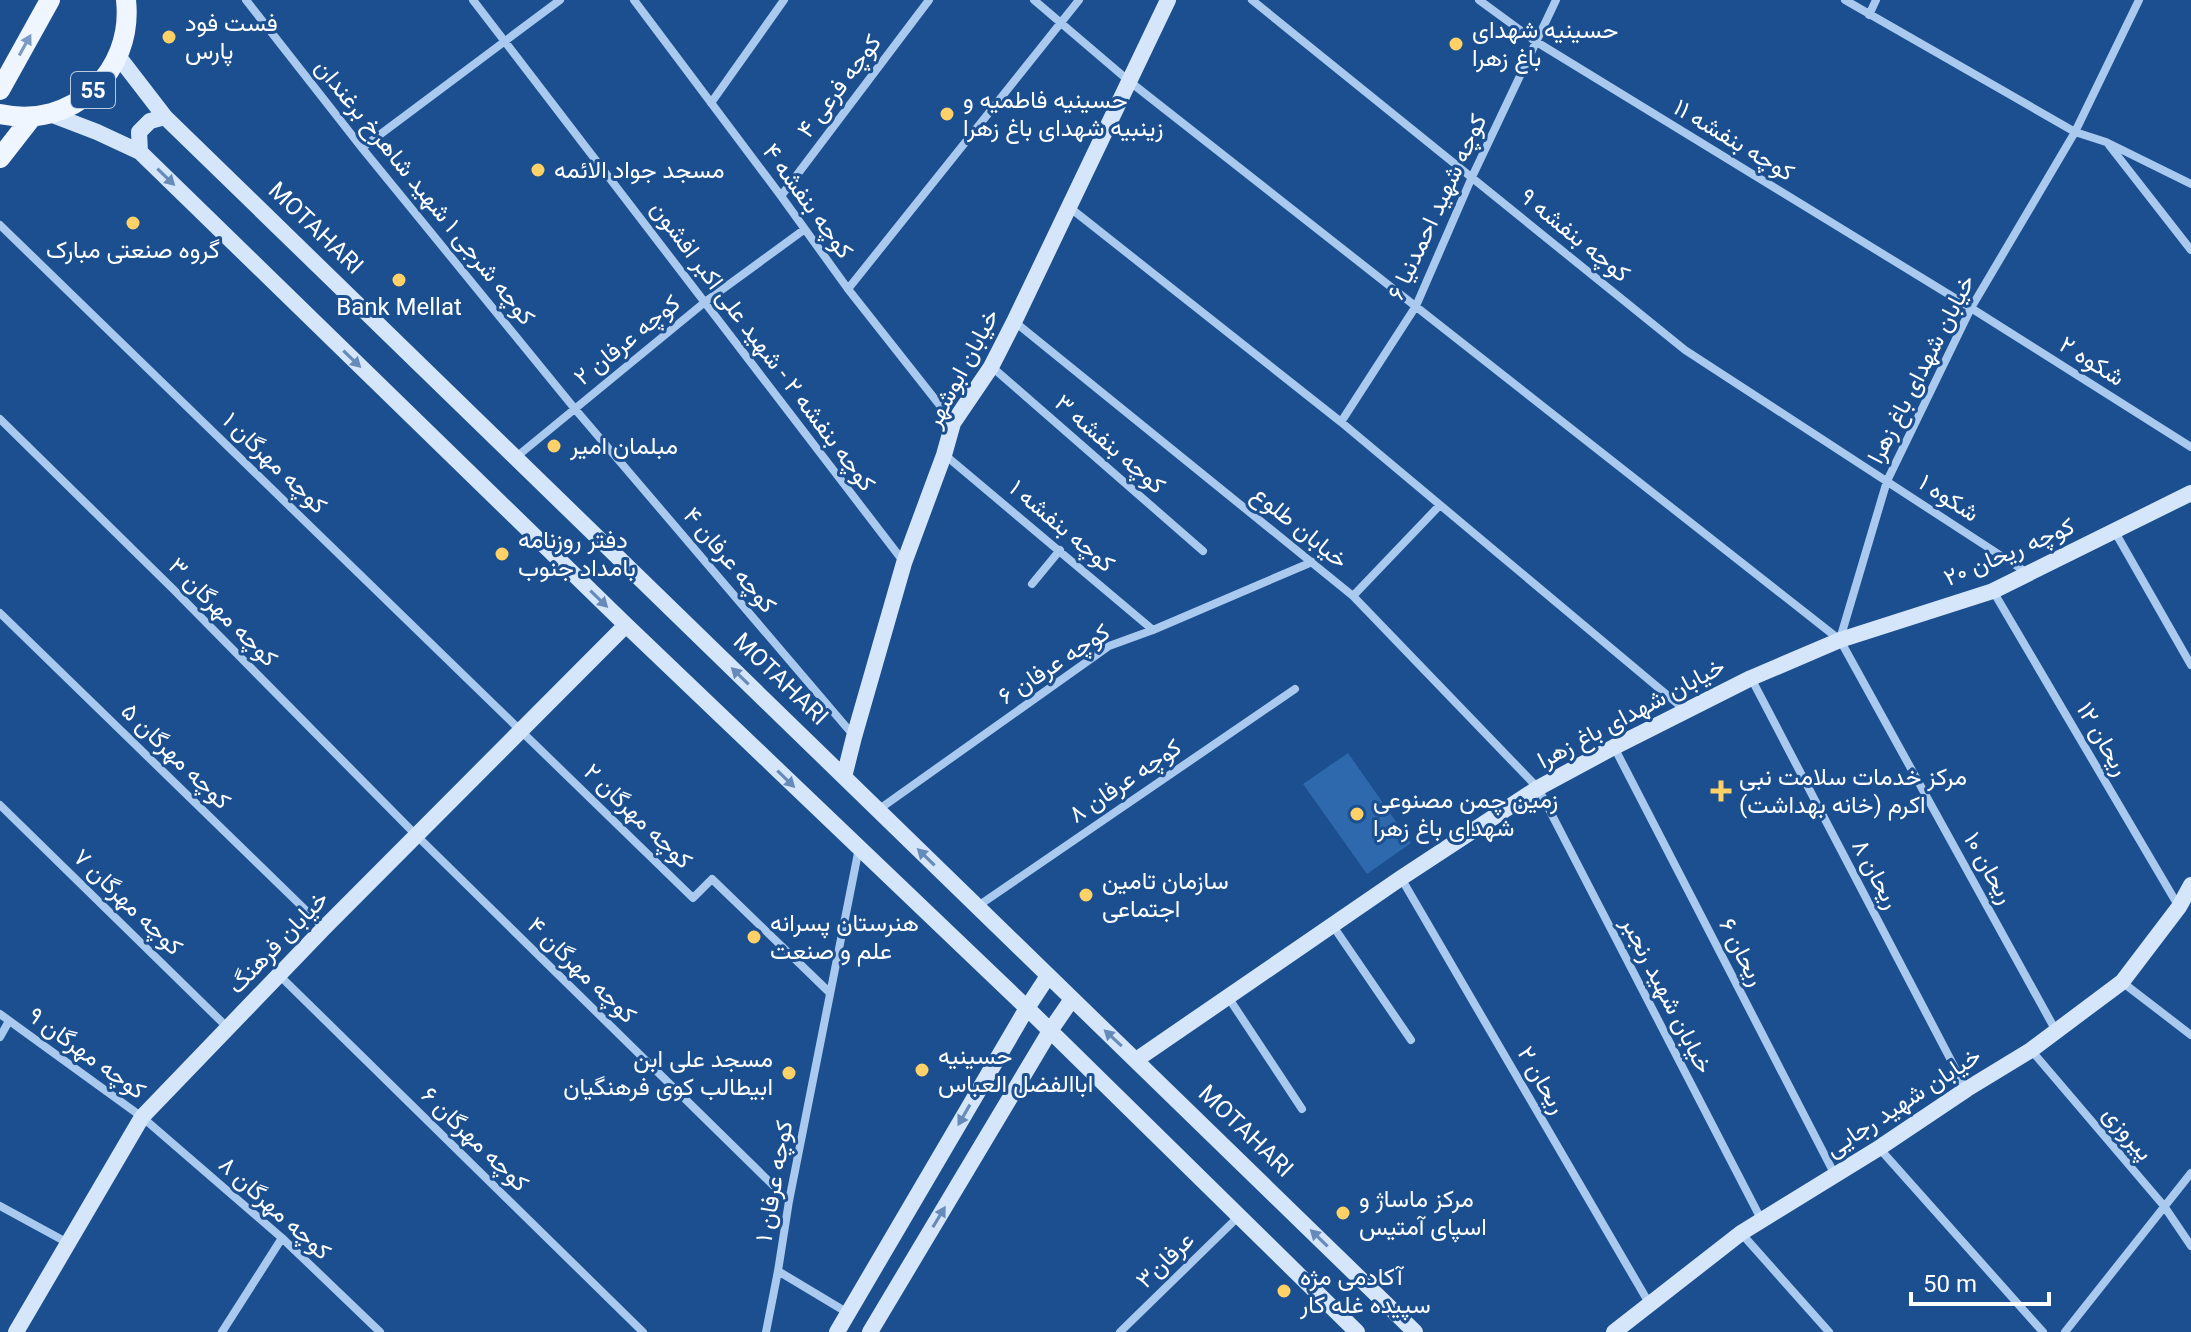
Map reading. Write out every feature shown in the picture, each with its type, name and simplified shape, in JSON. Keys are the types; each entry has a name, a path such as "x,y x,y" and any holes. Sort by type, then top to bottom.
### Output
{"main road":[{"path":"0,90 50,0"},
{"name":"55","path":"41,115 72,106 91,93 107,76 118,56 127,24 126,0"},
{"path":"0,114 41,115"},
{"path":"0,158 41,115"}],"street":[{"name":"کوچه شرجی ۱ شهید شاهرخ برغندان","path":"246,0 575,409"},
{"name":"کوچه بنفشه ۲ - شهید علی اکبر افشون","path":"473,0 904,563"},
{"path":"362,148 560,0"},
{"name":"کوچه بنفشه ۴","path":"634,0 848,289 953,423"},
{"path":"711,103 784,0"},
{"name":"کوچه فرعی ۴","path":"781,196 929,0"},
{"path":"1034,0 1129,81 1840,640"},
{"path":"848,289 1079,0"},
{"name":"خیابان ابوشهر","path":"844,777 904,563 953,423 991,367 1014,322 1168,0"},
{"name":"کوچه بنفشه ۹","path":"1252,0 1685,350 1887,481"},
{"name":"کوچه بنفشه ۱۱","path":"1479,0 1535,41 1971,308"},
{"name":"کوچه شهید احمدنیا ۶","path":"1341,422 1416,306 1472,177 1556,0"},
{"path":"1845,0 2075,132 2106,142 2191,184"},
{"path":"1869,15 1876,0"},
{"name":"خیابان شهدای باغ زهرا","path":"1840,640 1887,481 1971,308 2075,132 2139,0"},
{"name":"MOTAHARI","path":"118,56 165,117 1415,1332"},
{"path":"41,115 97,132 140,152 626,625 1027,1008 1357,1332"},
{"path":"140,152 139,132 150,121 165,117"},
{"path":"2106,142 2191,250"},
{"path":"1068,207 1341,422 1685,710"},
{"name":"کوچه مهرگان ۱","path":"0,225 521,731"},
{"name":"کوچه عرفان ۲","path":"515,458 705,302 805,229"},
{"name":"شکوه ۲","path":"1971,308 2191,447"},
{"name":"خیابان طلوع","path":"1014,322 1353,596 1538,788"},
{"name":"کوچه بنفشه ۳","path":"991,367 1203,551"},
{"name":"کوچه عرفان ۴","path":"575,409 854,737"},
{"name":"کوچه مهرگان ۳","path":"0,419 416,835"},
{"name":"کوچه بنفشه ۱","path":"944,455 1153,630"},
{"name":"شکوه ۱","path":"1887,481 2029,574"},
{"name":"کوچه ریحان ۲۰","path":"1840,640 1993,591 2191,493"},
{"path":"1353,596 1440,505"},
{"path":"2115,532 2191,665"},
{"path":"1032,584 1060,550"},
{"name":"کوچه عرفان ۶","path":"878,810 1109,646 1312,562"},
{"name":"ریحان ۱۲","path":"1993,591 2179,907"},
{"name":"کوچه مهرگان ۵","path":"0,613 324,928"},
{"name":"خیابان فرهنگ","path":"16,1332 142,1117 324,928 626,625"},
{"name":"خیابان شهدای باغ‌ زهرا","path":"1136,1060 1538,788 1685,710 1840,640"},
{"name":"ریحان ۱۰","path":"1840,640 2057,1032"},
{"name":"ریحان ۸","path":"1751,678 1967,1089"},
{"name":"کوچه عرفان ۸","path":"977,906 1295,689"},
{"name":"کوچه مهرگان ۲","path":"521,731 693,898 712,879 830,993"},
{"name":"ریحان ۶","path":"1614,747 1835,1175"},
{"name":"خیابان شهید رنجبر","path":"1538,788 1761,1219"},
{"name":"کوچه مهرگان ۷","path":"0,805 228,1028"},
{"name":"کوچه مهرگان ۴","path":"416,835 789,1201"},
{"name":"کوچه عرفان ۱","path":"766,1332 859,848"},
{"name":"ریحان ۲","path":"1401,878 1649,1303"},
{"name":"خیابان شهید رجایی","path":"1614,1332 1761,1219 1879,1148 2031,1050 2122,982 2179,907 2191,885"},
{"path":"1333,926 1411,1040"},
{"name":"کوچه مهرگان ۶","path":"279,975 643,1332"},
{"path":"837,1332 1048,976"},
{"path":"2122,982 2191,1035"},
{"path":"1228,997 1302,1109"},
{"path":"870,1332 1072,999"},
{"name":"کوچه مهرگان ۹","path":"0,1014 142,1117"},
{"path":"0,1037 9,1021"},
{"name":"پیروزی","path":"2031,1050 2164,1206 2191,1246"},
{"name":"کوچه مهرگان ۸","path":"142,1117 282,1238 380,1332"},
{"path":"1879,1148 2043,1332"},
{"path":"2065,1332 2191,1173"},
{"path":"0,1206 69,1243"},
{"name":"عرفان۳","path":"1120,1332 1238,1217"},
{"path":"1741,1233 1829,1332"},
{"path":"223,1332 282,1238"},
{"path":"888,1245 913,1261"},
{"path":"778,1271 848,1313"}],"shaded area":[{"name":"زمین چمن مصنوعی شهدای باغ زهرا","path":"1348,753 1411,843 1367,874 1303,784"}],"place":[{"name":"فست فود پارس","path":"169,37"},
{"name":"حسینیه شهدای باغ زهرا","path":"1456,44"},
{"name":"حسینیه فاطمیه و زینبیه شهدای باغ زهرا","path":"947,114"},
{"name":"مسجد جواد الائمه","path":"538,170"},
{"name":"گروه صنعتی مبارک","path":"133,223"},
{"name":"Bank Mellat","path":"399,280"},
{"name":"مبلمان امیر","path":"554,446"},
{"name":"دفتر روزنامه بامداد جنوب","path":"502,554"},
{"name":"مرکز خدمات سلامت نبی اکرم (خانه بهداشت)","path":"1721,791"},
{"name":"زمین چمن مصنوعی شهدای باغ زهرا","path":"1357,814"},
{"name":"سازمان تامین اجتماعی","path":"1086,895"},
{"name":"هنرستان پسرانه علم و صنعت","path":"754,937"},
{"name":"حسینیه اباالفضل العباس","path":"922,1070"},
{"name":"مسجد علی ابن ابیطالب کوی فرهنگیان","path":"789,1073"},
{"name":"مرکز ماساژ و اسپای آمتیس","path":"1343,1213"},
{"name":"آکادمی مژه سپیده غله کار","path":"1284,1291"}]}
